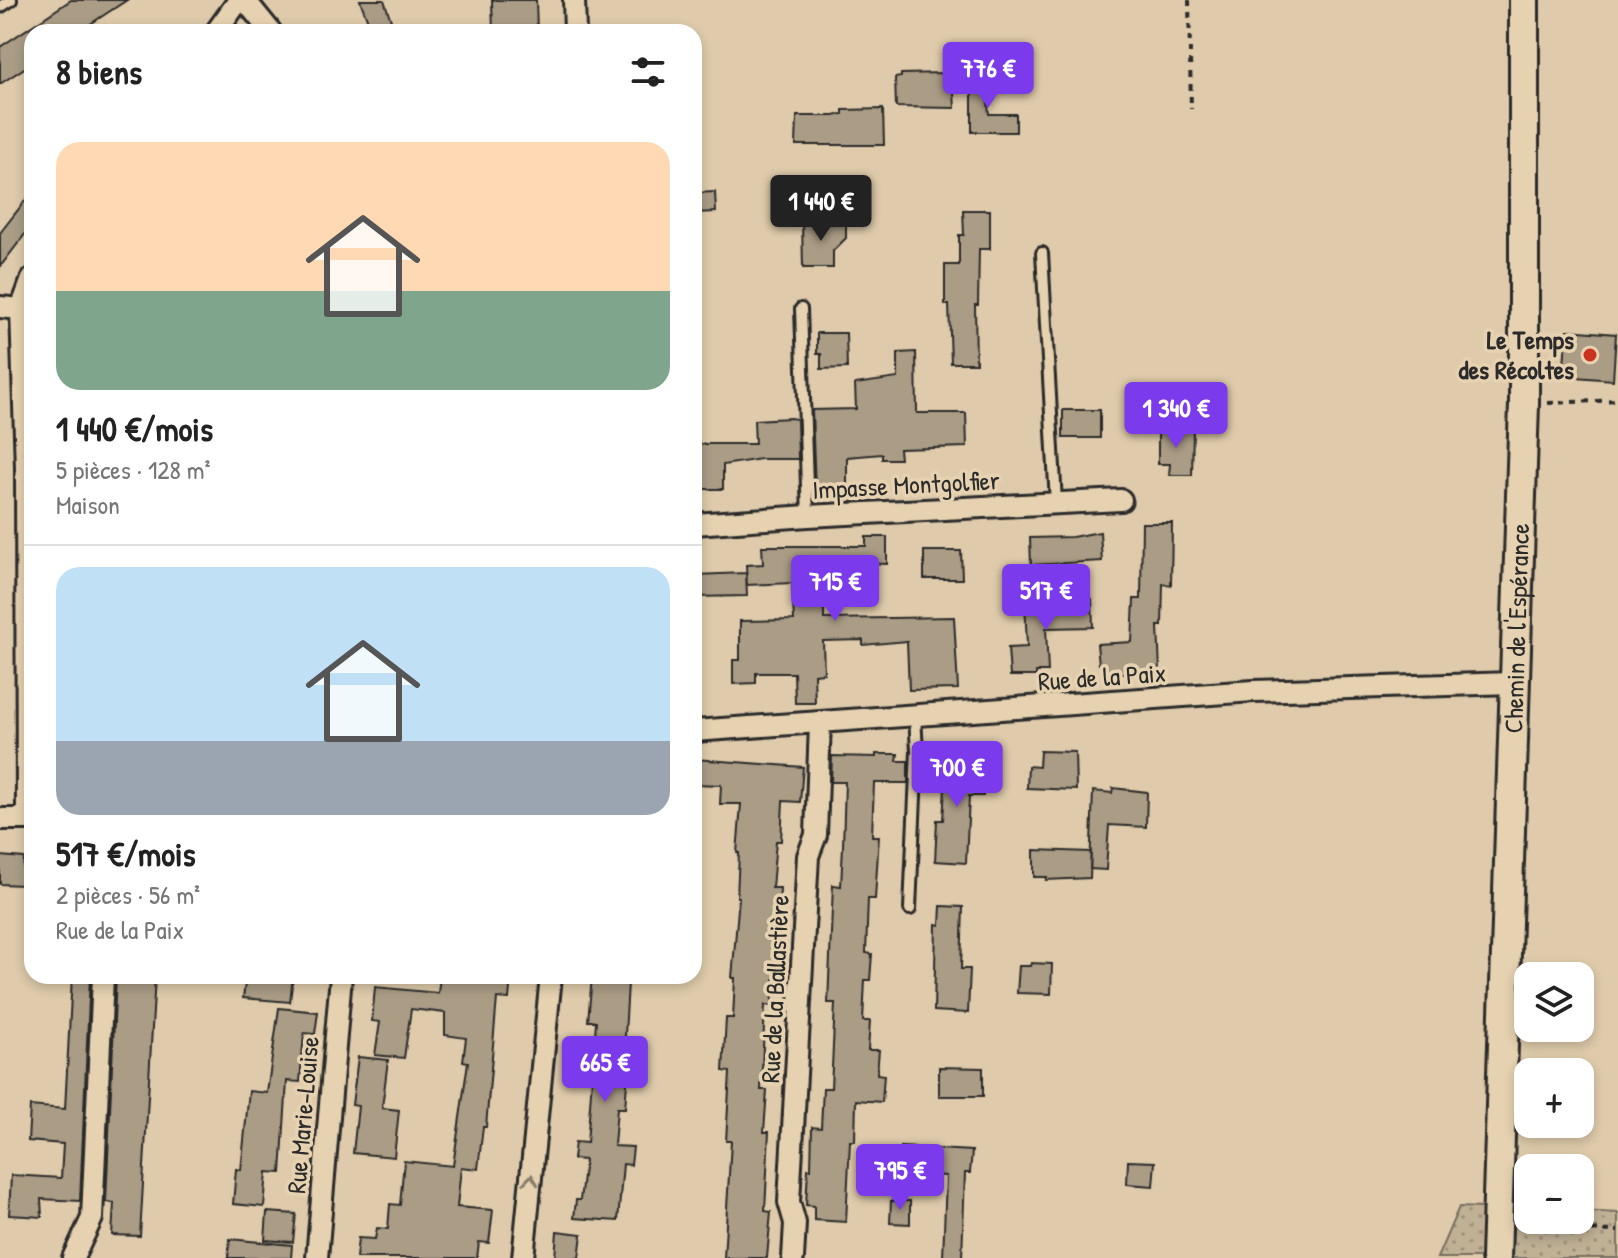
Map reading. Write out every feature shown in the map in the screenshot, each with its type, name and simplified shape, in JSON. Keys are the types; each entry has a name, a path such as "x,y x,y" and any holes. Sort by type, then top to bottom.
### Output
{"street":[{"path":"222,24 242,0 264,24"},
{"path":"574,0 575,24"},
{"name":"Chemin de l'Espérance","path":"1496,1258 1524,404 1524,0"},
{"path":"24,301 21,309 24,368"},
{"path":"0,307 21,309"},
{"name":"Impasse Montgolfier","path":"702,523 1121,500"},
{"name":"Rue de la Paix","path":"702,730 1253,691 1513,683"},
{"name":"Rue de la Ballastière","path":"793,1258 795,1223 789,1202 808,856 816,835 820,723"},
{"path":"0,819 24,819"},
{"path":"73,1258 92,1218 103,984"},
{"name":"Rue Marie-Louise","path":"317,1258 340,984"},
{"path":"523,1258 550,984"}],"lane":[{"path":"0,7 11,0"},
{"path":"1042,253 1056,503"},
{"path":"801,309 808,516"},
{"path":"910,909 917,751 915,716"}],"path":[{"path":"1189,0 1191,109"},
{"path":"1524,404 1618,400"},
{"path":"1496,1228 1618,1231"}],"shaded area":[{"path":"1459,1207 1514,1209 1514,1234 1594,1234 1594,1212 1618,1213 1618,1258 1437,1258"}],"building":[{"path":"71,0 127,0 90,24 35,24"},
{"path":"360,0 384,0 392,24 369,24"},
{"path":"492,0 536,0 537,24 493,24"},
{"path":"24,31 24,68 0,84 0,47"},
{"path":"972,72 985,72 989,114 1016,114 1016,132 972,132"},
{"path":"944,73 944,78 953,78 955,108 896,107 895,78 901,77 901,74"},
{"path":"883,109 884,145 796,145 797,116 834,116 843,114 843,110"},
{"path":"715,192 716,212 702,213 702,193"},
{"path":"24,202 24,236 0,267 0,233"},
{"path":"963,210 990,210 990,249 979,249 978,305 975,305 976,363 951,363 949,305 945,305 945,265 959,265 959,235 964,235"},
{"path":"802,221 846,224 846,238 833,251 833,268 803,268"},
{"name":"Le Temps des Récoltes","path":"1567,330 1616,334 1613,380 1563,376"},
{"path":"817,333 846,333 847,368 821,369"},
{"path":"916,352 917,413 966,413 967,447 899,449 900,459 882,459 882,454 847,457 847,489 815,490 812,410 856,409 855,384 898,378 898,353"},
{"path":"1063,410 1100,410 1100,438 1063,438"},
{"path":"797,419 798,459 761,459 723,465 723,489 702,489 702,444 755,444 754,420"},
{"path":"1158,428 1193,429 1192,475 1169,475 1170,464 1158,464"},
{"path":"1142,523 1172,523 1171,585 1163,584 1162,626 1158,626 1160,671 1104,674 1103,663 1099,664 1097,644 1132,642 1134,599 1141,599"},
{"path":"1100,532 1102,561 1031,565 1030,538 1072,537"},
{"path":"866,537 887,537 887,564 859,563 859,572 824,572 824,619 954,617 958,689 909,690 907,641 863,645 863,640 823,641 824,673 814,674 815,703 795,703 794,673 756,673 756,683 733,684 733,660 740,660 740,621 794,620 792,583 747,585 746,565 763,564 762,546 866,546"},
{"path":"924,551 961,551 962,579 924,579"},
{"path":"746,573 747,596 702,597 702,575"},
{"path":"1092,599 1093,627 1046,628 1048,672 1036,672 1036,676 1010,676 1008,648 1027,647 1025,601"},
{"path":"1040,751 1075,752 1076,790 1027,788 1028,766 1039,767"},
{"path":"876,754 898,754 897,761 908,761 908,783 874,783 872,836 879,836 875,899 868,899 866,953 872,954 870,980 865,980 863,1021 870,1021 868,1050 879,1050 877,1074 884,1075 882,1102 856,1100 855,1141 850,1141 846,1222 814,1220 814,1206 806,1205 808,1169 811,1169 812,1127 821,1128 823,1088 831,1088 835,1003 828,1003 833,885 841,886 843,846 845,782 831,782 832,756 876,757"},
{"path":"947,755 971,757 970,769 984,769 983,796 969,796 966,863 935,861 937,820 943,820"},
{"path":"702,760 803,767 800,802 783,801 781,841 776,841 772,888 780,888 778,941 772,1006 765,1005 761,1090 767,1090 764,1132 769,1132 765,1211 771,1212 767,1258 724,1258 731,1141 726,1141 730,1072 723,1071 726,1018 733,1018 735,978 732,978 739,897 737,853 741,804 720,804 721,785 702,784"},
{"path":"1113,788 1147,792 1146,827 1109,825 1106,870 1090,869 1093,791 1112,793"},
{"path":"1034,850 1091,852 1090,878 1046,880 1047,877 1034,877"},
{"path":"0,856 24,858 22,885 0,884"},
{"path":"941,906 963,907 961,969 970,969 968,1013 934,1011 936,924 940,925"},
{"path":"1031,963 1052,964 1051,994 1017,993 1019,966 1030,966"},
{"path":"72,984 90,984 80,1201 41,1199 42,1217 9,1215 11,1175 61,1178 63,1144 28,1141 30,1106 65,1109"},
{"path":"116,984 155,984 140,1236 112,1235 114,1203 106,1202"},
{"path":"245,984 292,984 290,1002 243,998"},
{"path":"439,984 510,984 509,999 497,998 486,1127 483,1127 478,1169 461,1167 457,1207 493,1210 489,1243 479,1242 477,1258 356,1258 358,1238 375,1239 377,1228 388,1229 390,1204 400,1205 404,1161 453,1166 468,1062 463,1061 466,1038 445,1035 445,1013 411,1009 404,1058 375,1055 380,1022 372,1021 375,987 438,993"},
{"path":"591,984 628,984 623,1070 628,1070 625,1108 617,1108 614,1146 633,1147 631,1165 623,1164 618,1221 574,1218 576,1200 580,1200 585,1160 573,1159 575,1142 587,1143 596,1021 588,1021"},
{"path":"279,1008 318,1012 315,1034 304,1033 300,1082 287,1081 281,1173 267,1172 264,1207 233,1204 236,1169 241,1170 249,1091 267,1093"},
{"path":"358,1057 388,1060 382,1108 399,1110 394,1157 353,1153 358,1106 352,1105"},
{"path":"939,1067 983,1068 983,1096 939,1096"},
{"path":"901,1147 972,1151 970,1173 965,1173 962,1258 943,1258 946,1176 900,1173"},
{"path":"1128,1161 1155,1162 1153,1186 1127,1184"},
{"path":"891,1201 910,1201 910,1224 890,1223"},
{"path":"267,1212 296,1214 293,1242 265,1240"},
{"path":"557,1231 582,1234 579,1258 555,1258"},
{"path":"230,1239 292,1245 291,1258 228,1258"}],"place":[{"name":"Le Temps des Récoltes","path":"1590,355"}]}
